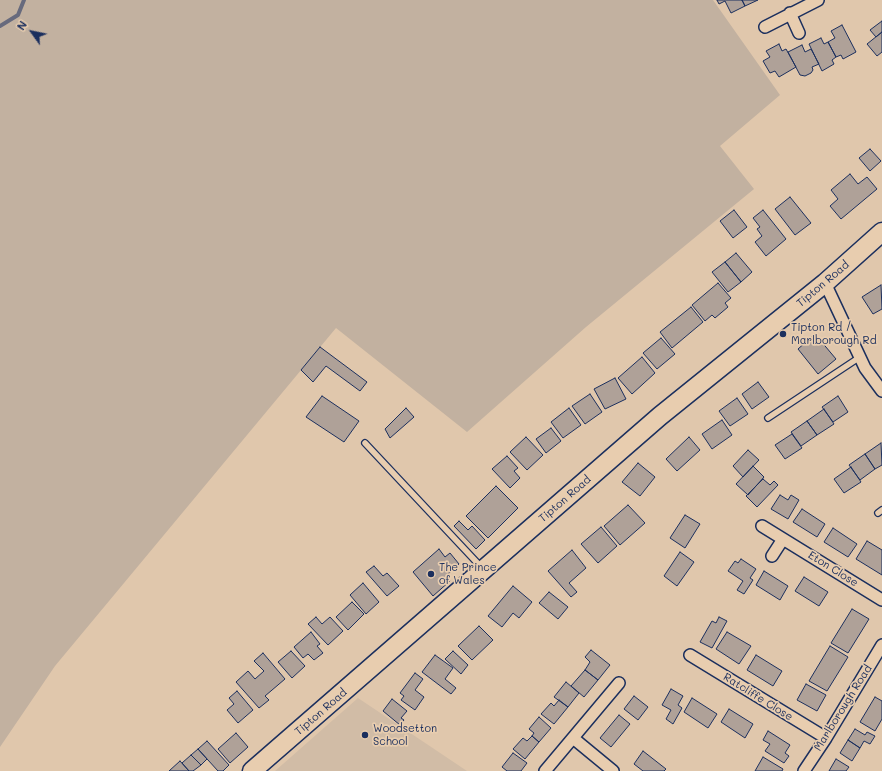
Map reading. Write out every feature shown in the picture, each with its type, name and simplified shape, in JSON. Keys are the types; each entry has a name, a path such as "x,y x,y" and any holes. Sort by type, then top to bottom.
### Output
{"main road":[{"name":"Tipton Road","path":"252,771 660,416 826,283 882,232"}],"street":[{"path":"765,27 818,0"},
{"path":"790,13 799,33"},
{"path":"826,283 860,357 882,391"},
{"name":"Eton Close","path":"762,526 882,600"},
{"path":"772,556 783,539"},
{"name":"Marlborough Road","path":"804,771 826,738 882,645"},
{"name":"Ratcliffe Close","path":"690,655 826,738"},
{"path":"545,771 619,683"},
{"path":"573,738 613,771"}],"lane":[{"path":"768,418 860,357"},
{"path":"365,443 484,570"}],"shaded area":[{"path":"0,0 713,0 780,95 720,146 754,189 586,327 467,432 336,328 55,666 0,747"},
{"name":"Woodsetton School","path":"358,698 467,771 275,771"}],"building":[{"path":"717,0 742,0 745,6 731,13 725,1 719,4"},
{"path":"742,0 758,0 745,6"},
{"path":"882,21 882,32 876,37 870,30"},
{"path":"842,25 856,52 843,59 841,55 836,57 828,42 835,38 831,31"},
{"path":"882,32 882,52 877,56 867,44"},
{"path":"821,38 824,44 828,42 836,57 832,60 834,64 822,71 809,44"},
{"path":"779,44 782,51 786,49 796,67 779,77 775,71 770,73 763,61 770,57 766,51"},
{"path":"802,45 805,52 811,49 819,64 812,67 813,70 811,73 805,76 800,75 788,52"},
{"path":"870,149 881,161 870,171 859,158"},
{"path":"850,174 858,184 867,177 877,189 841,219 830,206 838,199 831,190"},
{"path":"790,197 811,223 795,235 775,209"},
{"path":"734,210 747,227 733,238 720,221"},
{"path":"763,210 786,239 766,256 755,242 762,236 757,229 760,227 753,218"},
{"path":"736,253 752,272 741,282 725,262"},
{"path":"725,262 741,282 728,292 712,272"},
{"path":"718,283 731,298 725,303 728,307 715,318 712,315 705,321 692,305"},
{"path":"881,285 882,309 873,314 862,297"},
{"path":"691,307 703,322 672,348 660,332"},
{"path":"815,334 836,359 818,374 798,349"},
{"path":"661,338 675,354 657,369 643,353"},
{"path":"320,347 367,382 360,391 326,366 313,382 301,370"},
{"path":"642,357 655,373 632,394 618,378"},
{"path":"615,378 626,399 605,409 594,389"},
{"path":"758,382 769,397 752,409 742,394"},
{"path":"590,394 602,412 585,424 572,406"},
{"path":"322,396 359,421 344,442 306,417"},
{"path":"838,396 848,412 833,422 822,407"},
{"path":"737,398 748,414 730,426 719,411"},
{"path":"406,408 414,417 390,438 385,429"},
{"path":"569,408 581,425 563,438 551,422"},
{"path":"824,409 834,424 817,435 807,421"},
{"path":"722,420 732,435 712,449 702,434"},
{"path":"807,421 817,435 801,446 791,432"},
{"path":"551,428 561,441 546,453 536,439"},
{"path":"792,434 802,448 785,459 775,445"},
{"path":"526,437 543,455 527,470 510,452"},
{"path":"689,437 700,450 677,471 666,459"},
{"path":"881,443 882,465 875,469 865,454"},
{"path":"748,450 759,460 743,477 733,466"},
{"path":"865,454 875,469 860,480 849,465"},
{"path":"507,456 518,468 514,471 520,478 510,488 492,469"},
{"path":"638,463 655,477 640,496 622,482"},
{"path":"753,466 764,477 748,495 736,484"},
{"path":"851,467 861,482 844,493 834,479"},
{"path":"763,479 770,485 774,481 778,485 757,507 746,496"},
{"path":"496,486 518,508 488,538 466,516"},
{"path":"780,495 788,500 791,495 799,500 788,519 771,509"},
{"path":"628,505 645,523 620,545 604,526"},
{"path":"802,509 825,524 817,537 793,522"},
{"path":"685,515 700,524 685,548 670,538"},
{"path":"459,521 468,530 472,526 485,540 476,549 454,526"},
{"path":"601,527 617,546 598,563 581,544"},
{"path":"833,528 857,544 848,557 824,542"},
{"path":"867,541 882,550 882,575 856,559"},
{"name":"The Prince of Wales","path":"439,549 445,557 450,553 459,564 446,576 450,581 433,596 413,572"},
{"path":"572,550 586,568 569,583 577,592 571,597 548,571"},
{"path":"680,552 694,562 677,586 664,576"},
{"path":"741,559 756,569 750,578 753,580 744,594 737,590 743,581 728,571 735,561 738,563"},
{"path":"374,566 383,576 387,573 399,586 387,596 366,572"},
{"path":"764,571 788,586 780,600 756,585"},
{"path":"804,577 828,592 819,606 795,591"},
{"path":"363,583 379,602 366,614 350,595"},
{"path":"513,586 532,602 519,618 513,613 502,627 488,616"},
{"path":"549,592 568,607 558,619 539,603"},
{"path":"352,602 364,614 348,630 336,617"},
{"path":"852,609 869,619 848,653 831,643"},
{"path":"316,617 322,624 330,617 343,631 328,645 308,624"},
{"path":"719,617 727,621 712,648 700,642 712,621 716,623"},
{"path":"479,626 493,640 472,660 458,646"},
{"path":"311,632 320,644 317,646 323,653 314,660 308,654 303,658 294,647"},
{"path":"727,632 751,646 739,664 716,649"},
{"path":"830,646 848,657 827,691 809,681"},
{"path":"591,650 610,665 598,680 585,670 590,662 585,657"},
{"path":"291,651 305,666 292,678 278,662"},
{"path":"453,651 468,665 461,674 445,659"},
{"path":"263,653 285,679 265,696 269,700 259,708 236,682 248,671 255,679 264,671 254,661"},
{"path":"435,655 453,668 445,679 456,688 451,694 422,672"},
{"path":"756,655 782,671 773,686 747,670"},
{"path":"585,670 598,680 584,697 571,686"},
{"path":"415,673 423,679 415,690 424,697 415,710 401,700 404,696 400,693"},
{"path":"566,682 579,693 568,707 554,697"},
{"path":"806,684 826,695 817,711 797,700"},
{"path":"671,689 683,696 678,705 682,708 673,724 666,719 671,710 662,705"},
{"path":"237,691 253,710 238,723 227,710 234,704 229,698"},
{"path":"634,696 648,707 638,720 624,709"},
{"path":"875,697 882,701 882,719 875,731 860,722"},
{"path":"692,698 717,714 708,728 684,712"},
{"path":"392,699 407,711 401,718 404,720 400,725 383,711"},
{"path":"559,700 568,707 554,724 541,714 551,703 554,706"},
{"path":"729,709 753,724 745,738 721,722"},
{"path":"619,715 630,724 611,747 600,738"},
{"path":"539,717 551,728 539,742 532,736 534,733 529,729"},
{"path":"855,729 865,735 867,732 875,736 870,744 864,741 860,748 848,740"},
{"path":"768,731 790,745 785,753 789,756 784,763 765,751 770,744 763,740"},
{"path":"236,733 248,747 230,763 218,749"},
{"path":"532,736 539,742 525,759 513,749 523,738 527,741"},
{"path":"848,740 860,748 852,761 840,753"},
{"path":"207,741 229,765 223,771 218,771 198,749"},
{"path":"198,749 207,759 201,765 191,755"},
{"path":"643,751 666,769 664,771 643,771 634,764"},
{"path":"513,753 527,763 521,771 507,771 502,767"},
{"path":"191,755 201,765 193,771 189,771 182,763"},
{"path":"763,757 783,769 782,771 755,771"},
{"path":"836,759 849,767 846,771 829,771"},
{"path":"180,761 189,771 169,771"}],"waterway":[{"path":"0,26 18,15 24,0"}],"place":[{"name":"Tipton Rd / Marlborough Rd","path":"783,334"},
{"name":"The Prince of Wales","path":"431,574"},
{"name":"Woodsetton School","path":"365,735"}]}
